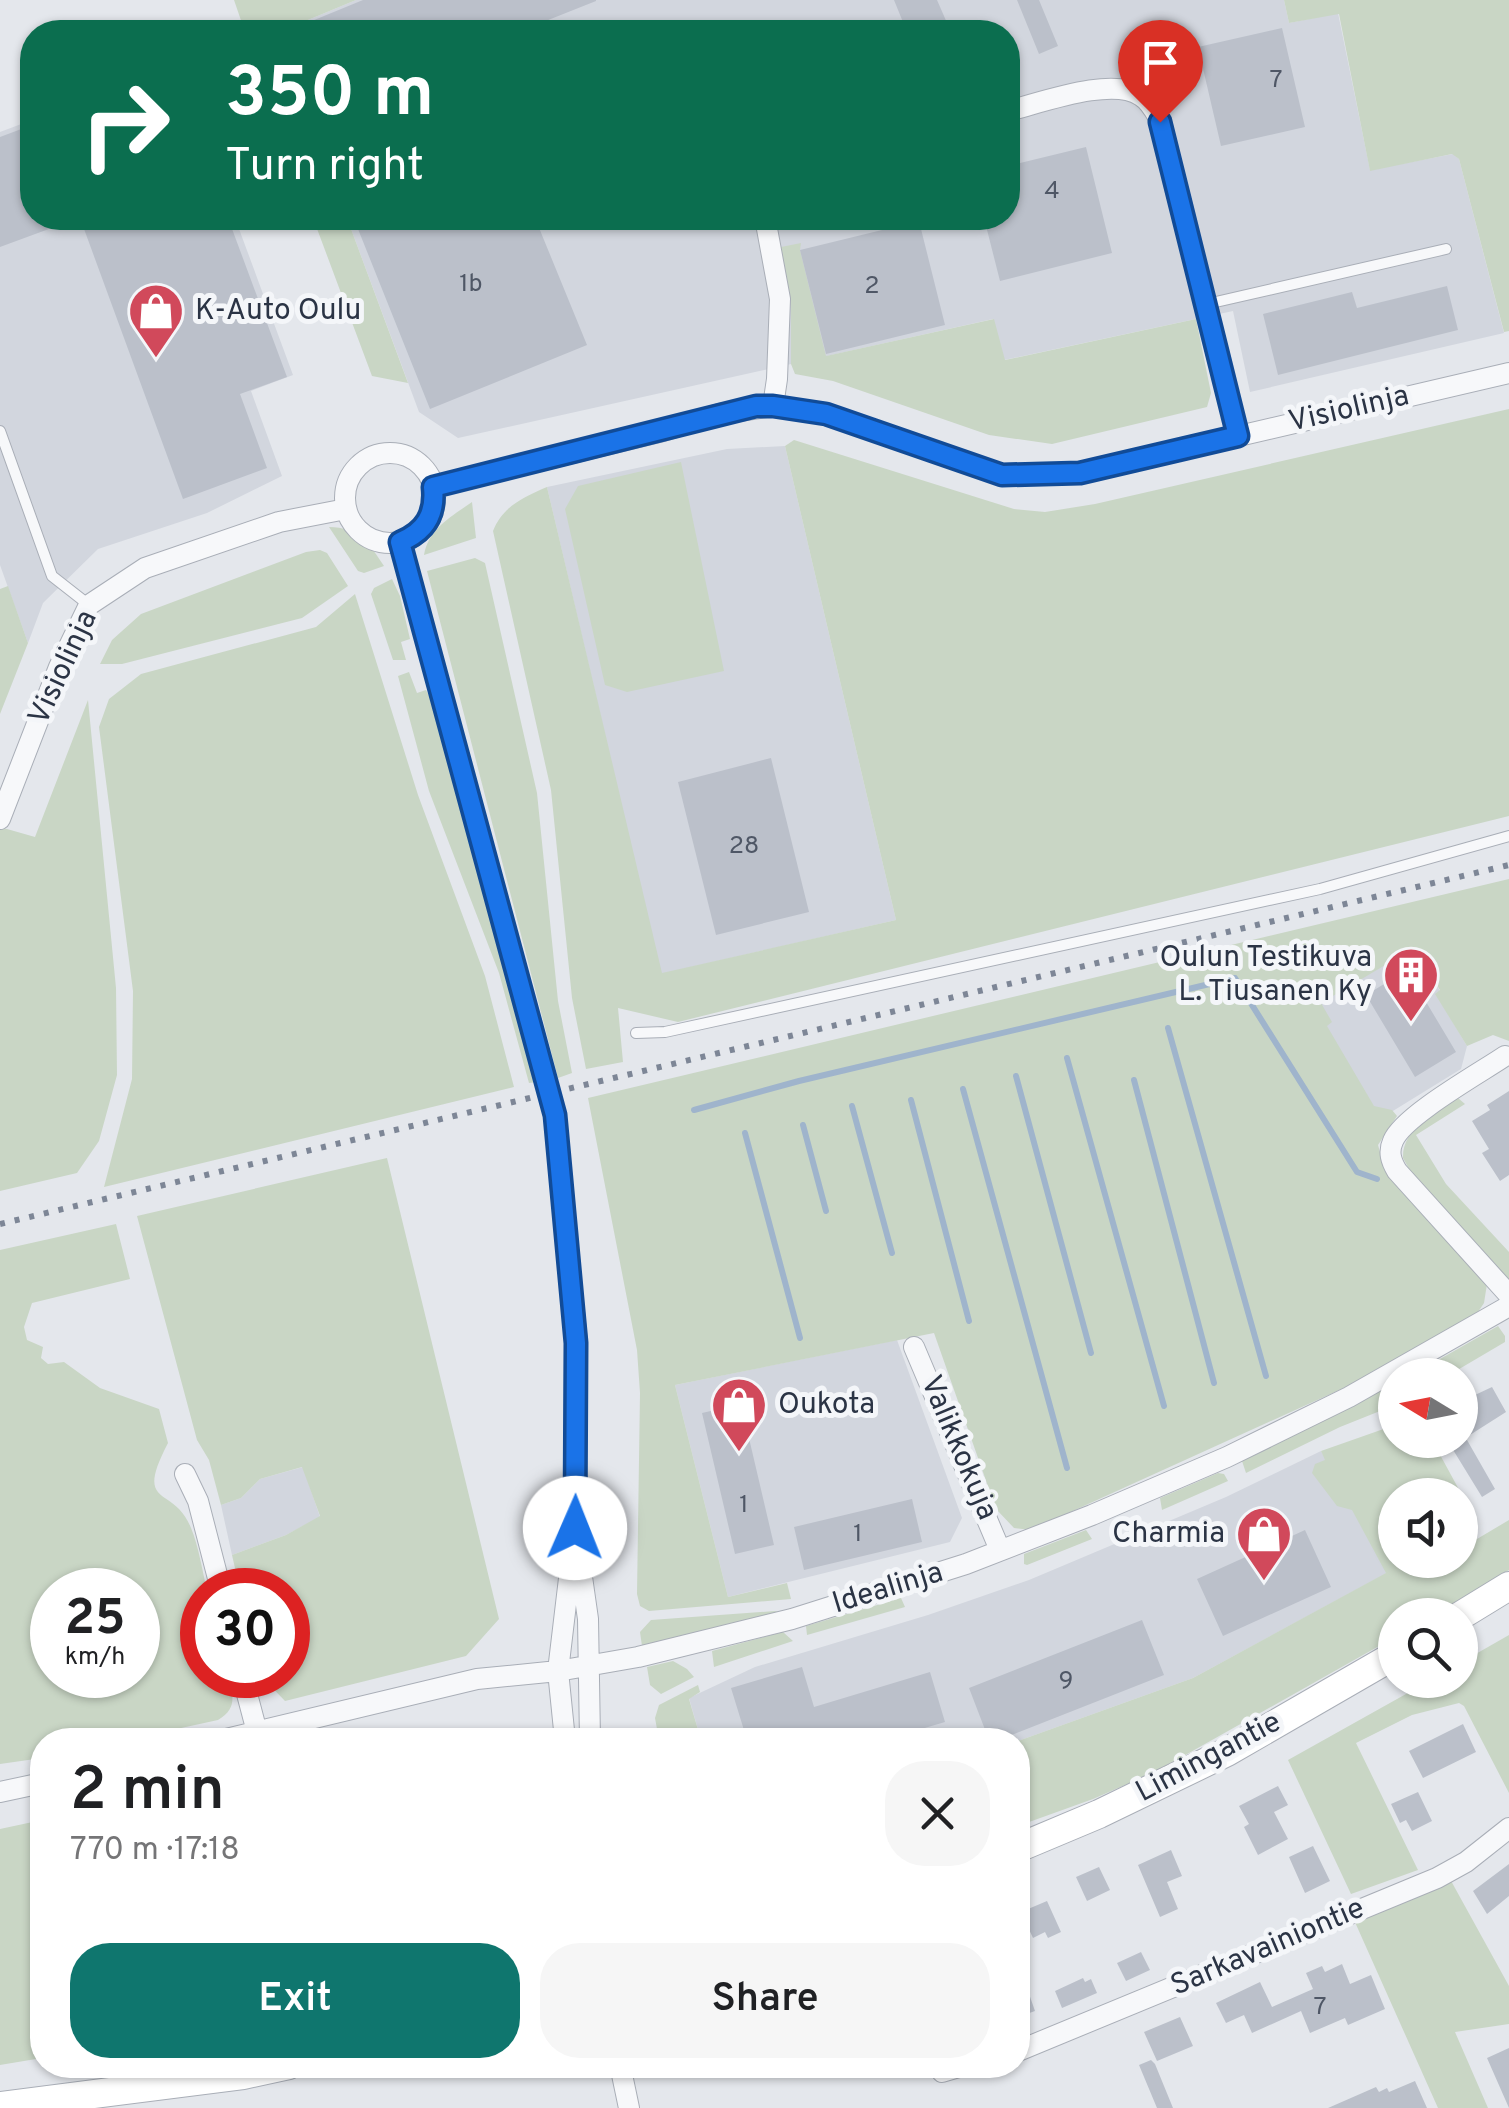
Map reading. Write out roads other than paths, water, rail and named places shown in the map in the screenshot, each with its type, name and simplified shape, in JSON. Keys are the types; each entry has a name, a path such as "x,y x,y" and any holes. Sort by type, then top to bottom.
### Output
{"main road":[{"path":"1478,1605 1509,1586"},
{"name":"Limingantie","path":"1030,1843 1227,1752 1378,1664"},
{"path":"0,2106 219,2078"}],"street":[{"path":"1020,108 1108,89 1139,94 1152,105 1160,122 1238,436"},
{"path":"767,230 780,299 778,379 773,406"},
{"name":"Visiolinja","path":"433,487 719,414 773,406 826,414 1002,475 1080,473 1509,373"},
{"path":"378,455 412,460 422,467 433,487 428,522 400,542 377,541 366,536 357,529 346,509 351,475 378,455"},
{"name":"Visiolinja","path":"0,819 59,667 89,605 145,568 279,522 346,509"},
{"path":"400,542 555,1115 576,1343 575,1528 558,1672 564,1728"},
{"path":"1505,1056 1410,1120 1394,1138 1390,1154 1397,1171 1509,1295"},
{"name":"Idealinja","path":"274,1728 477,1679 558,1672 792,1619 1000,1550 1092,1516 1227,1457 1348,1397 1509,1306"},
{"name":"Valikkokuja","path":"914,1347 1000,1550"},
{"path":"185,1474 198,1500 215,1568"},
{"path":"575,1528 588,1619 590,1728"},
{"path":"248,1698 256,1728"},
{"path":"0,1792 30,1786"},
{"name":"Sarkavainiontie","path":"1030,2046 1437,1878 1466,1862 1509,1828"},
{"path":"623,2078 630,2108"}],"lane":[{"path":"1207,304 1446,249"},
{"path":"0,431 52,576 89,605"},
{"path":"636,1033 664,1032 1320,889 1509,836"}],"waterway":[{"path":"694,1110 799,1081 1235,978 1357,1172 1377,1179"},
{"path":"1168,1028 1266,1376"},
{"path":"1067,1058 1164,1406"},
{"path":"1016,1076 1091,1353"},
{"path":"1134,1080 1214,1383"},
{"path":"963,1089 1067,1468"},
{"path":"911,1100 969,1321"},
{"path":"852,1106 892,1253"},
{"path":"803,1125 826,1211"},
{"path":"745,1133 800,1338"}],"railway":[{"path":"0,1224 1509,865"}],"place":[{"name":"K-Auto Oulu","path":"156,360"},
{"name":"Oulun Testikuva L. Tiusanen Ky","path":"1411,1024"},
{"name":"Oukota","path":"739,1454"},
{"name":"Charmia","path":"1264,1583"}]}
